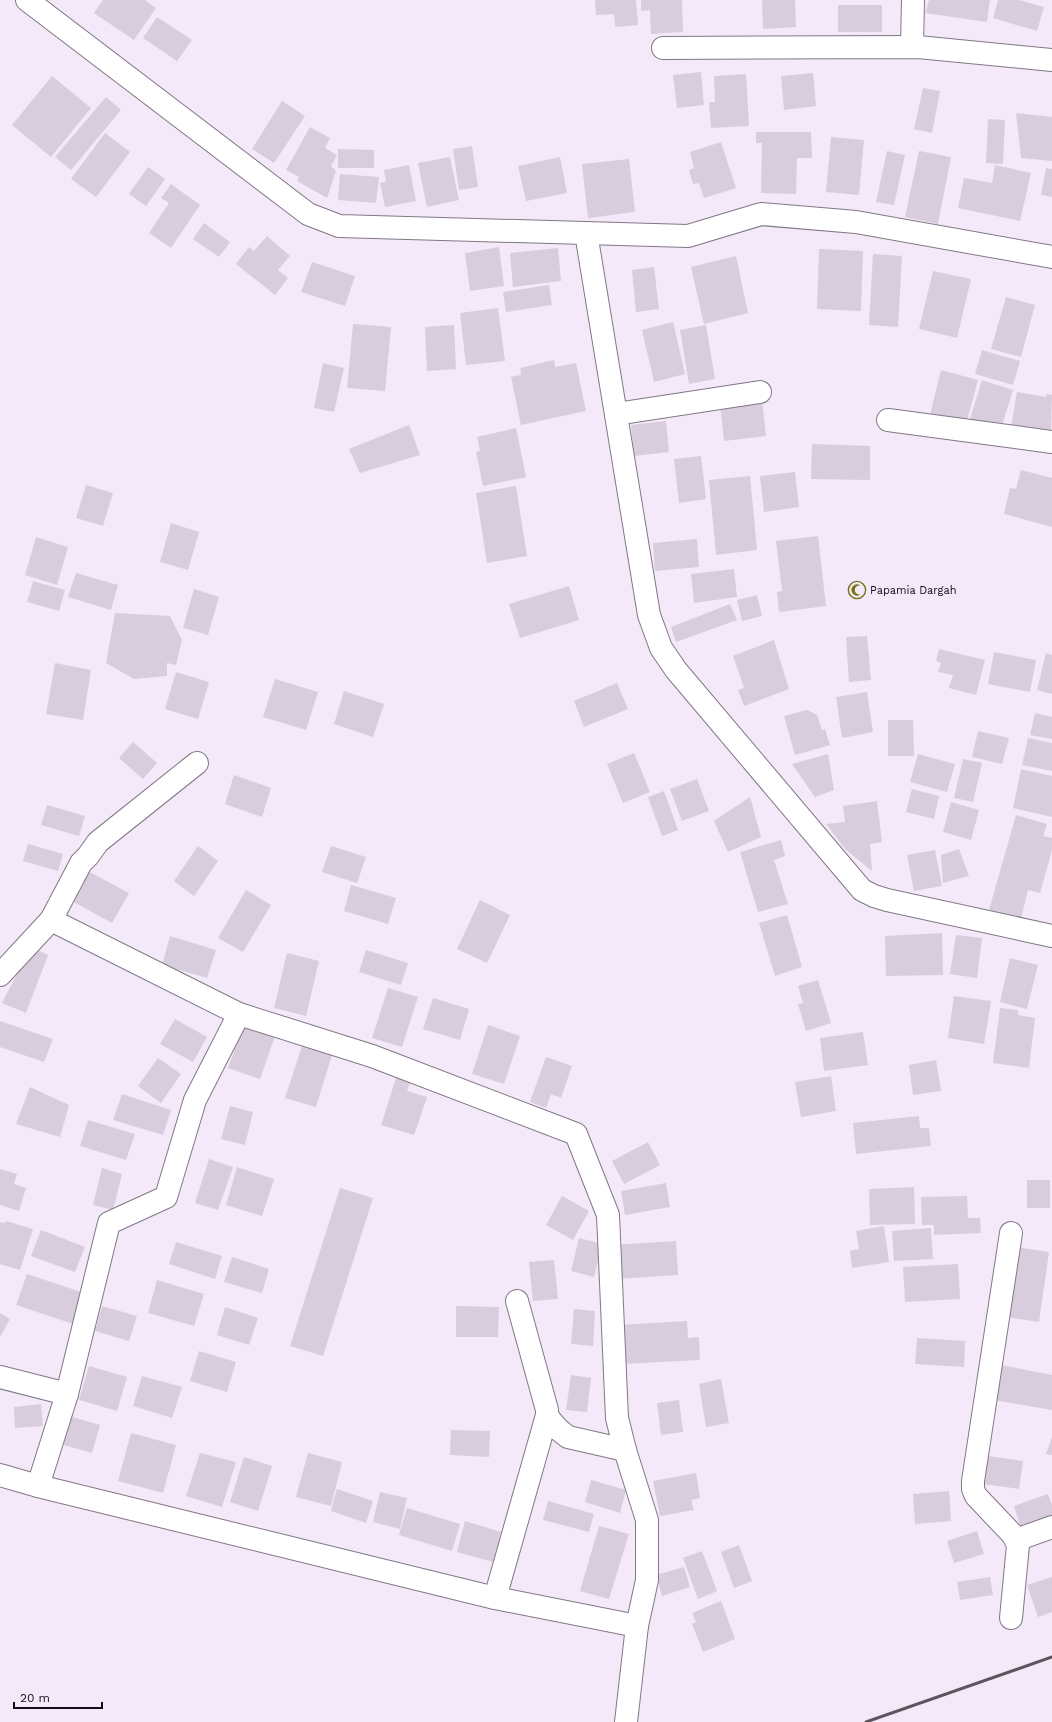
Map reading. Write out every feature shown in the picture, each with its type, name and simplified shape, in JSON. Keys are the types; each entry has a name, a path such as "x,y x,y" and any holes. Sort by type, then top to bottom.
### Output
{"street":[{"path":"27,0 308,214 339,226 688,236 761,214 856,222 1052,257"},
{"path":"912,47 913,0"},
{"path":"663,48 912,47 1052,60"},
{"path":"586,233 650,615 661,648 676,670 862,890 887,900 1052,936"},
{"path":"616,414 760,392"},
{"path":"888,420 1052,442"},
{"path":"0,975 51,920 81,863 98,842 197,763"},
{"path":"51,920 239,1014 372,1056 576,1134 608,1215 617,1418 625,1450 647,1520 647,1580 637,1626 626,1722"},
{"path":"38,1486 66,1394 109,1223 166,1197 195,1100 239,1014"},
{"path":"1011,1233 973,1481 973,1489 976,1496 1016,1540 1018,1545 1011,1618"},
{"path":"495,1598 547,1414 517,1301"},
{"path":"0,1377 66,1394"},
{"path":"547,1414 559,1430 568,1437 625,1450"},
{"path":"0,1474 38,1486 495,1598 637,1626"},
{"path":"1016,1540 1052,1527"}],"building":[{"path":"103,0 145,0 156,8 134,40 94,13"},
{"path":"595,0 636,0 638,25 615,27 614,14 596,15"},
{"path":"641,0 682,0 683,32 651,34 650,10 641,11"},
{"path":"762,0 795,0 796,27 763,29"},
{"path":"929,0 990,0 987,22 925,13"},
{"path":"998,0 1019,0 1044,7 1037,31 993,18"},
{"path":"838,5 882,5 882,32 838,32"},
{"path":"157,17 192,40 177,61 143,38"},
{"path":"701,72 704,105 677,108 673,75"},
{"path":"813,73 816,106 784,110 781,76"},
{"path":"746,74 749,126 711,128 709,102 715,102 714,76"},
{"path":"52,76 91,108 51,157 12,125"},
{"path":"923,88 940,91 932,133 914,129"},
{"path":"106,97 121,110 71,170 55,157"},
{"path":"282,101 305,116 274,163 252,149"},
{"path":"1016,113 1052,117 1052,161 1021,158"},
{"path":"988,119 1005,120 1003,164 986,163"},
{"path":"310,127 330,138 325,148 337,155 331,166 336,171 327,198 297,181 299,177 286,170"},
{"path":"756,132 811,132 812,158 797,158 796,194 761,193 762,143 756,143"},
{"path":"105,133 130,152 96,197 71,179"},
{"path":"831,137 864,140 859,195 826,192"},
{"path":"721,142 736,188 704,198 699,183 693,184 689,170 694,168 690,152"},
{"path":"472,146 478,187 459,190 453,149"},
{"path":"338,149 374,150 374,168 338,168"},
{"path":"887,151 905,155 894,205 876,202"},
{"path":"919,151 951,157 938,224 905,217"},
{"path":"450,157 459,200 427,207 418,163"},
{"path":"560,157 567,193 526,201 518,166"},
{"path":"629,159 635,212 588,218 582,164"},
{"path":"409,165 416,201 385,207 380,183 386,182 384,170"},
{"path":"995,165 1031,173 1020,221 958,208 964,178 992,183"},
{"path":"148,167 165,179 146,206 129,194"},
{"path":"1046,168 1052,169 1052,197 1041,195"},
{"path":"340,174 379,177 376,203 338,200"},
{"path":"171,184 200,205 171,248 149,233 169,203 161,198"},
{"path":"204,223 230,242 219,257 193,239"},
{"path":"267,236 290,256 278,270 288,278 275,295 236,264 249,247 254,251"},
{"path":"499,247 504,286 470,291 465,253"},
{"path":"558,248 561,281 513,287 510,253"},
{"path":"819,249 863,251 861,311 817,309"},
{"path":"873,254 902,256 898,327 869,325"},
{"path":"736,256 748,313 704,324 691,267"},
{"path":"312,262 355,276 345,306 301,292"},
{"path":"654,267 659,309 636,312 632,270"},
{"path":"933,271 971,279 957,338 919,329"},
{"path":"549,285 552,305 506,312 503,292"},
{"path":"1006,297 1035,305 1021,357 991,349"},
{"path":"498,308 505,361 466,365 460,313"},
{"path":"673,322 685,374 654,382 642,330"},
{"path":"353,324 391,327 385,391 347,388"},
{"path":"454,325 456,369 427,371 425,327"},
{"path":"706,325 715,379 689,384 680,330"},
{"path":"982,350 1020,361 1013,385 975,374"},
{"path":"554,360 555,367 576,363 586,411 521,425 511,377 521,375 520,368"},
{"path":"323,363 344,368 334,412 314,408"},
{"path":"941,370 978,380 966,424 930,415"},
{"path":"982,380 1013,390 1001,429 970,419"},
{"path":"1017,392 1046,397 1047,394 1052,395 1051,434 1011,427"},
{"path":"762,400 766,436 724,441 720,405"},
{"path":"666,421 669,452 634,456 631,425"},
{"path":"409,425 420,455 360,473 349,449"},
{"path":"516,428 526,477 483,486 476,452 480,451 477,437"},
{"path":"812,444 870,446 870,480 811,479"},
{"path":"701,456 706,499 679,503 674,459"},
{"path":"1021,470 1052,478 1052,527 1004,514 1010,488 1016,489"},
{"path":"795,472 799,507 764,512 760,476"},
{"path":"750,476 757,550 716,555 709,480"},
{"path":"86,485 113,493 103,526 76,518"},
{"path":"516,486 527,556 487,563 476,493"},
{"path":"171,523 199,532 188,570 160,562"},
{"path":"818,536 826,606 779,612 777,592 782,591 776,541"},
{"path":"36,537 68,547 57,585 25,575"},
{"path":"697,539 699,567 655,571 653,543"},
{"path":"734,569 737,597 694,603 691,574"},
{"path":"76,573 118,585 111,610 68,597"},
{"path":"33,581 65,590 59,611 27,602"},
{"path":"569,586 579,620 520,638 509,604"},
{"path":"194,589 219,597 208,635 183,628"},
{"path":"757,595 762,616 742,621 737,600"},
{"path":"730,604 737,620 676,642 671,627"},
{"path":"115,613 170,616 182,640 176,665 167,663 167,676 134,679 106,663"},
{"path":"867,636 871,680 849,682 846,637"},
{"path":"774,640 789,689 744,706 738,690 744,688 733,656"},
{"path":"939,649 985,660 976,695 949,688 953,675 938,672 941,663 936,661"},
{"path":"994,652 1036,660 1030,692 988,684"},
{"path":"1046,653 1052,655 1052,694 1037,690"},
{"path":"55,663 91,670 83,720 46,714"},
{"path":"176,672 209,682 198,719 165,709"},
{"path":"275,679 318,692 306,730 263,717"},
{"path":"617,683 628,709 584,727 574,701"},
{"path":"344,691 384,704 373,737 334,724"},
{"path":"867,692 873,732 842,738 836,697"},
{"path":"807,710 817,715 822,730 825,729 830,745 795,755 784,716"},
{"path":"1035,713 1052,717 1052,739 1030,735"},
{"path":"888,720 913,720 914,756 888,756"},
{"path":"978,731 1009,738 1002,764 972,757"},
{"path":"1028,738 1052,743 1052,771 1022,765"},
{"path":"133,742 157,763 143,779 119,758"},
{"path":"634,753 650,792 623,803 607,764"},
{"path":"828,754 834,790 815,797 792,764"},
{"path":"918,754 955,764 947,792 910,782"},
{"path":"963,759 982,763 973,802 954,798"},
{"path":"1021,769 1052,776 1052,817 1013,808"},
{"path":"234,775 271,788 262,817 225,804"},
{"path":"697,779 709,811 682,821 670,789"},
{"path":"912,789 939,796 934,819 906,812"},
{"path":"664,791 678,830 662,836 648,797"},
{"path":"750,797 761,837 728,852 714,821"},
{"path":"877,801 882,842 870,844 872,871 846,850 826,824 845,822 843,806"},
{"path":"951,802 979,810 971,840 943,832"},
{"path":"47,805 85,816 79,836 41,825"},
{"path":"1016,815 1047,824 1043,836 1052,838 1052,850 1040,893 1028,890 1021,919 989,910"},
{"path":"781,840 785,856 774,860 788,904 758,912 740,852"},
{"path":"28,844 63,854 58,871 23,861"},
{"path":"198,846 218,861 194,896 174,881"},
{"path":"331,846 366,857 357,883 322,872"},
{"path":"959,849 969,876 943,883 941,855"},
{"path":"935,850 942,886 914,891 907,855"},
{"path":"86,870 129,893 112,923 70,900"},
{"path":"351,885 396,898 388,924 344,911"},
{"path":"246,890 271,905 243,952 218,938"},
{"path":"480,900 510,915 487,963 457,949"},
{"path":"787,915 802,967 775,976 759,923"},
{"path":"942,933 943,975 886,976 885,936"},
{"path":"956,935 982,938 977,978 950,974"},
{"path":"170,936 216,950 207,978 162,965"},
{"path":"31,947 48,955 26,1013 2,1003"},
{"path":"366,950 408,963 401,985 359,972"},
{"path":"287,953 319,961 306,1016 274,1008"},
{"path":"1010,958 1038,965 1027,1009 1000,1002"},
{"path":"818,980 831,1023 806,1031 798,1004 803,1003 798,986"},
{"path":"388,988 418,997 402,1047 372,1038"},
{"path":"954,996 991,1001 984,1044 948,1038"},
{"path":"433,998 469,1009 460,1040 423,1029"},
{"path":"1000,1008 1018,1010 1018,1015 1035,1018 1029,1068 993,1063"},
{"path":"175,1019 207,1037 193,1062 160,1044"},
{"path":"0,1021 53,1039 44,1062 0,1047"},
{"path":"244,1025 275,1036 260,1079 228,1068"},
{"path":"488,1025 520,1036 504,1084 472,1074"},
{"path":"863,1032 868,1065 824,1071 820,1038"},
{"path":"302,1046 332,1055 316,1107 285,1098"},
{"path":"546,1057 572,1066 561,1098 551,1094 546,1108 530,1102"},
{"path":"158,1058 181,1074 161,1103 138,1086"},
{"path":"936,1060 941,1091 913,1095 909,1065"},
{"path":"397,1075 411,1080 407,1091 427,1097 414,1135 381,1125"},
{"path":"831,1076 836,1111 801,1117 795,1082"},
{"path":"30,1087 69,1105 60,1137 16,1124"},
{"path":"122,1094 171,1110 163,1135 113,1120"},
{"path":"230,1106 253,1112 245,1145 221,1139"},
{"path":"919,1116 920,1128 929,1128 931,1146 856,1154 853,1123"},
{"path":"88,1120 135,1134 126,1160 80,1146"},
{"path":"648,1142 660,1165 624,1184 612,1161"},
{"path":"209,1159 233,1167 218,1210 195,1203"},
{"path":"237,1167 274,1179 262,1216 226,1205"},
{"path":"102,1168 122,1174 113,1210 93,1205"},
{"path":"0,1169 17,1174 14,1184 26,1188 19,1211 0,1205"},
{"path":"1027,1180 1050,1180 1050,1208 1027,1208"},
{"path":"666,1183 670,1207 625,1215 621,1191"},
{"path":"914,1187 915,1224 870,1225 869,1189"},
{"path":"340,1188 373,1198 323,1356 290,1346"},
{"path":"562,1196 589,1211 573,1240 546,1225"},
{"path":"967,1196 968,1218 980,1218 981,1233 934,1235 934,1225 922,1225 921,1197"},
{"path":"6,1221 33,1229 20,1270 0,1264 0,1222 5,1223"},
{"path":"884,1226 889,1262 852,1268 850,1251 859,1249 856,1231"},
{"path":"931,1228 933,1259 894,1261 892,1231"},
{"path":"41,1230 85,1247 75,1272 31,1256"},
{"path":"579,1238 602,1244 594,1277 571,1271"},
{"path":"676,1241 678,1275 616,1279 613,1245"},
{"path":"176,1242 222,1256 215,1279 169,1264"},
{"path":"1016,1247 1049,1252 1039,1322 1005,1317"},
{"path":"232,1257 269,1269 262,1293 224,1282"},
{"path":"554,1260 558,1299 533,1301 529,1262"},
{"path":"958,1264 960,1299 905,1302 903,1267"},
{"path":"27,1274 84,1293 73,1324 16,1305"},
{"path":"157,1280 204,1294 194,1326 148,1313"},
{"path":"102,1306 137,1316 129,1341 95,1331"},
{"path":"456,1306 499,1307 498,1337 456,1337"},
{"path":"225,1307 258,1318 249,1345 217,1335"},
{"path":"574,1309 595,1311 593,1346 571,1344"},
{"path":"0,1313 10,1319 0,1337"},
{"path":"687,1321 688,1338 699,1337 700,1360 622,1364 620,1325"},
{"path":"917,1338 965,1341 964,1367 915,1364"},
{"path":"199,1351 236,1362 227,1392 190,1381"},
{"path":"1001,1365 1052,1375 1052,1410 994,1400"},
{"path":"89,1366 127,1377 117,1411 79,1400"},
{"path":"571,1375 591,1378 587,1412 566,1410"},
{"path":"142,1376 182,1387 172,1418 133,1406"},
{"path":"721,1379 729,1423 706,1427 699,1384"},
{"path":"679,1400 683,1432 661,1435 657,1403"},
{"path":"41,1404 43,1426 15,1428 14,1407"},
{"path":"65,1415 100,1425 92,1453 57,1443"},
{"path":"451,1430 490,1431 489,1457 450,1455"},
{"path":"131,1433 176,1445 163,1493 118,1481"},
{"path":"1052,1437 1052,1455 1046,1454"},
{"path":"200,1453 236,1462 222,1507 186,1496"},
{"path":"308,1453 342,1462 331,1506 296,1497"},
{"path":"988,1456 1023,1461 1019,1489 983,1484"},
{"path":"244,1457 272,1466 258,1511 230,1502"},
{"path":"696,1473 700,1498 691,1500 694,1510 660,1516 653,1481"},
{"path":"591,1480 626,1490 620,1513 585,1502"},
{"path":"337,1489 373,1501 366,1523 331,1511"},
{"path":"949,1491 951,1521 915,1524 913,1494"},
{"path":"380,1492 407,1498 400,1529 373,1522"},
{"path":"1048,1494 1052,1505 1052,1524 1023,1534 1014,1506"},
{"path":"548,1501 594,1514 589,1532 543,1520"},
{"path":"407,1508 460,1524 452,1551 399,1535"},
{"path":"465,1521 501,1532 493,1562 457,1552"},
{"path":"599,1526 629,1534 609,1599 580,1591"},
{"path":"977,1531 984,1554 954,1563 947,1541"},
{"path":"739,1545 752,1581 734,1588 721,1552"},
{"path":"702,1551 717,1591 698,1599 683,1558"},
{"path":"684,1567 690,1587 662,1596 656,1575"},
{"path":"990,1577 993,1595 960,1600 957,1582"},
{"path":"1052,1577 1052,1612 1038,1617 1027,1585"},
{"path":"721,1601 735,1639 703,1652 692,1624 696,1622 692,1613"}],"railway":[{"path":"866,1722 1052,1657"}],"place":[{"name":"Papamia Dargah","path":"857,590"}]}
